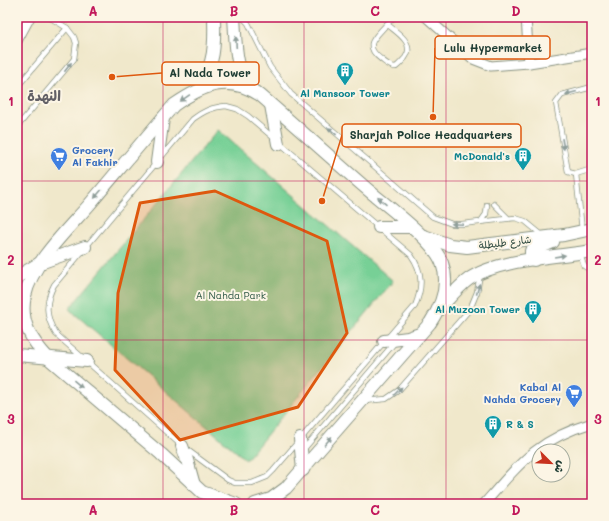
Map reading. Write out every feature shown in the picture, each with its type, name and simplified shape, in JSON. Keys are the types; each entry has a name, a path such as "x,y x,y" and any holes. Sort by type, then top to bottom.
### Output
{"street":[{"path":"17,41 30,17"},
{"path":"201,88 213,59 215,39 214,17"},
{"path":"234,17 238,61 245,82 253,91 271,105 435,250 442,264 445,287 439,309"},
{"path":"426,17 473,59 491,66 529,63 592,53"},
{"path":"526,17 529,63"},
{"path":"236,504 220,501 202,492 162,454 48,358 36,346 27,330 23,313 25,296 40,263 174,106 201,88 214,84 241,86 253,91"},
{"path":"271,105 278,144"},
{"path":"157,162 163,118"},
{"path":"379,227 415,231"},
{"name":"شارع طليطلة","path":"415,231 450,245 467,247 545,238 587,230"},
{"path":"534,260 530,254 534,249 557,241 564,235"},
{"path":"17,277 40,263 85,247"},
{"path":"255,504 270,502 303,470 460,286 480,273 507,264 586,252"},
{"path":"384,341 397,340 420,334"},
{"path":"17,355 87,361"},
{"path":"484,504 534,450 568,431 592,423"},
{"path":"300,439 303,470"},
{"path":"182,446 188,460 194,485"}],"lane":[{"path":"17,127 74,59 76,43 74,37 67,28 49,17"},
{"path":"242,17 248,23 262,54 278,79 304,108 433,217 452,224 515,218 525,222 545,238"},
{"path":"387,24 407,42 409,47 407,56 396,66 388,65 373,53 371,48 372,42 387,24 394,17"},
{"path":"17,87 67,28"},
{"path":"592,87 562,95 556,103 567,169 570,174 576,174 592,169"},
{"path":"226,106 238,109 248,116 278,144 411,255 417,263 421,285 415,306 267,477 256,482 244,484 228,480 182,446 56,334 50,325 47,304 54,285 193,119 203,112 214,107 226,106"},
{"path":"576,174 587,230"},
{"path":"494,204 508,218"},
{"path":"481,221 486,214 487,205"},
{"path":"586,252 584,266 592,271"},
{"path":"362,400 381,401 391,397 399,390 470,309 477,292 480,273"},
{"path":"301,453 397,340"}],"highlighted area":[{"path":"215,191 327,241 347,333 298,407 180,440 115,370 118,293 140,203"}],"green space":[{"name":"Al Nahda Park","path":"218,130 393,281 246,460 69,309"}],"place":[{"name":"Al Nada Tower","path":"112,77"},
{"name":"Al Mansoor Tower","path":"345,86"},
{"name":"Lulu Hypermarket","path":"433,117"},
{"name":"Grocery Al Fakhir","path":"59,171"},
{"name":"McDonald's","path":"523,171"},
{"name":"Sharjah Police Headquarters","path":"322,201"},
{"name":"Al Muzoon Tower","path":"533,324"},
{"name":"Kabal Al Nahda Grocery","path":"574,408"},
{"name":"R & S","path":"493,439"}],"district":[{"name":"النهدة","path":"44,96"}]}
